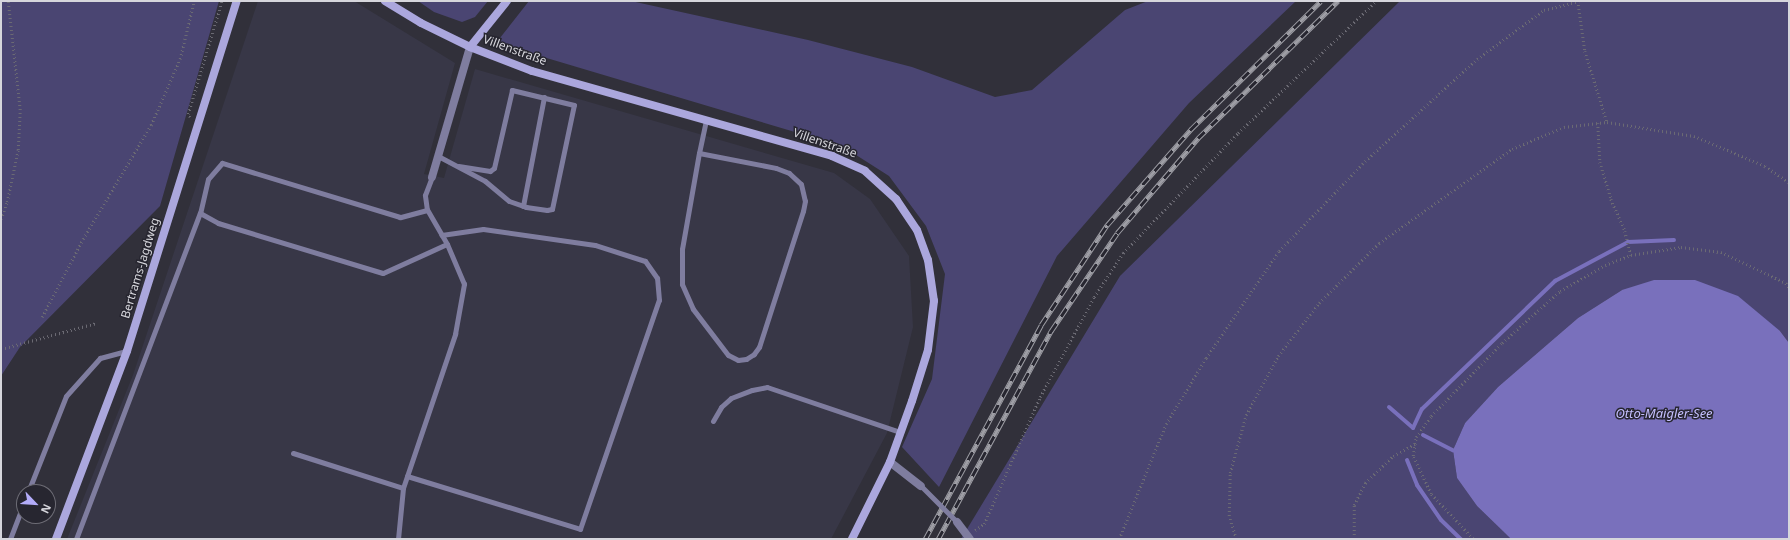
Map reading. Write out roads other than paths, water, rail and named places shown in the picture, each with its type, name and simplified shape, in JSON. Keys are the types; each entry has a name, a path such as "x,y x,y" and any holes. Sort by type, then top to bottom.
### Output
{"street":[{"name":"Bertrams-Jagdweg","path":"56,539 127,351 237,1"},
{"name":"Villenstraße","path":"385,1 421,23 470,47 532,71 832,156 866,171 896,200 918,230 928,260 934,301 928,350 890,462 852,539"},
{"path":"470,47 507,1"},
{"name":"Villenstraße","path":"432,177 470,47"},
{"path":"890,462 922,486"},
{"path":"957,522 969,537"}],"lane":[{"path":"438,156 485,181 502,197 522,206 547,210 552,209 574,105 512,90 494,168 490,171 458,166"},
{"path":"522,206 544,97"},
{"path":"699,153 776,168 789,173 801,184 805,201 759,347 754,354 746,359 738,360 728,355 693,309 682,284 682,249 699,153 706,120"},
{"path":"76,539 200,213 208,179 222,163 400,217 427,210"},
{"path":"398,539 402,488 455,334 464,284 447,244 427,210 424,195 432,177"},
{"path":"200,213 218,223 383,273 447,244"},
{"path":"407,476 580,529 659,300 657,278 645,262 595,245 483,229 441,235"},
{"path":"31,484 66,396 100,358 127,351"},
{"path":"713,421 721,407 731,398 752,390 767,387 900,432"},
{"path":"293,453 402,488"},
{"path":"922,486 957,522"},
{"path":"10,539 16,524"}],"water":[{"name":"Otto-Maigler-See","path":"1654,280 1695,280 1738,296 1780,331 1789,343 1789,539 1511,539 1477,506 1457,478 1453,450 1465,423 1498,387 1578,318 1622,290"}],"waterway":[{"path":"1389,407 1413,428 1422,409 1555,281 1628,242 1674,240"},
{"path":"1423,435 1453,450"},
{"path":"1407,460 1417,485 1441,520 1461,539"}],"railway":[{"path":"925,539 1041,325 1107,225 1191,129 1321,1"},
{"path":"938,539 1051,331 1117,233 1198,138 1338,1"}]}
